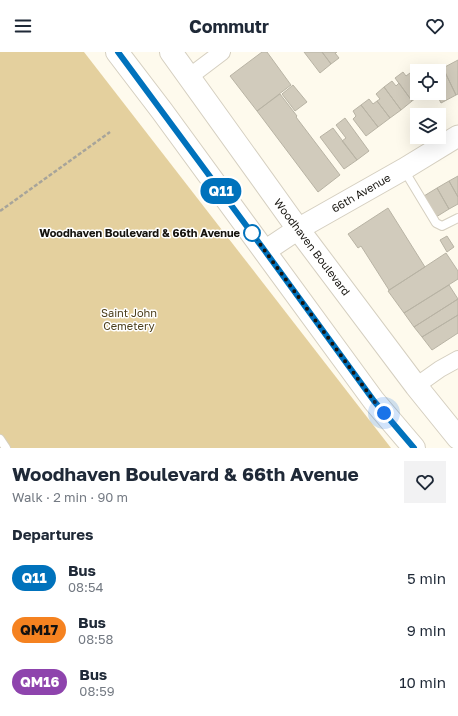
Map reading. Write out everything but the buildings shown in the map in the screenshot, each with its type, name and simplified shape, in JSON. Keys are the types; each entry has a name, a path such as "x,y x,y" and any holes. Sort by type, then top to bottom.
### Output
{"main road":[{"path":"118,52 374,401 414,448"},
{"name":"Woodhaven Boulevard","path":"171,52 298,229 416,386 458,438"}],"street":[{"path":"189,77 222,52"},
{"name":"66th Avenue","path":"265,251 298,229 404,169 458,136"},
{"path":"416,386 440,369 458,359"}],"lane":[{"path":"404,169 436,223 442,226 458,218"},
{"path":"0,439 6,448"}],"path":[{"path":"0,212 110,132"}],"green space":[{"name":"Saint John Cemetery","path":"0,52 84,52 391,448 0,448"}],"bus line":[{"name":"Q11","path":"118,52 374,401 414,448"}],"place":[{"name":"Woodhaven Boulevard & 66th Avenue","path":"252,233"}],"route":[{"path":"252,233 384,413"}]}
